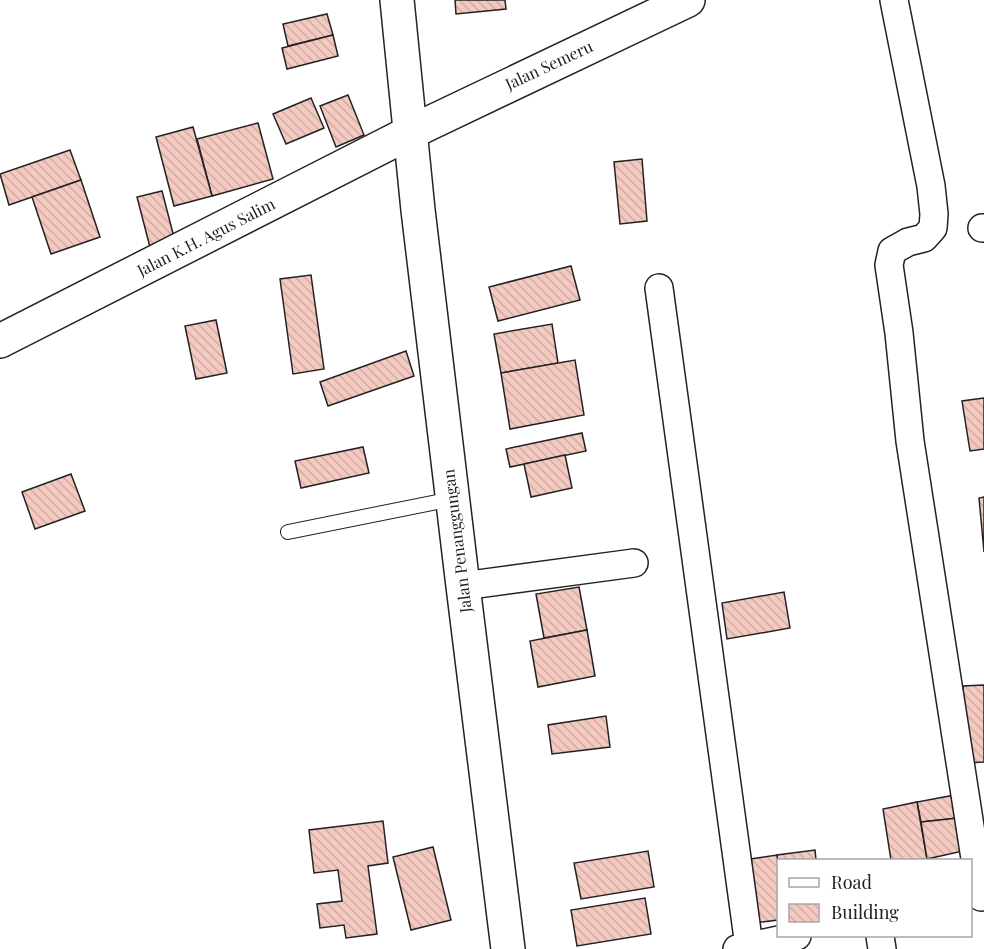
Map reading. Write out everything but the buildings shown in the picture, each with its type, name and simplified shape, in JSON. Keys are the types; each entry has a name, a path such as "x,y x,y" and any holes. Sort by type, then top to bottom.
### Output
{"main road":[{"name":"Jalan Penanggungan","path":"397,0 418,210 508,949"},
{"name":"Jalan Semeru","path":"411,132 688,0"},
{"name":"Jalan K.H. Agus Salim","path":"0,341 411,132"}],"street":[{"path":"894,0 931,186 934,214 933,228 924,238 908,242 892,251 889,265 899,333 910,441 979,898"},
{"path":"659,288 743,948 792,937"},
{"path":"463,586 634,563"}],"lane":[{"path":"288,532 452,500"}]}
